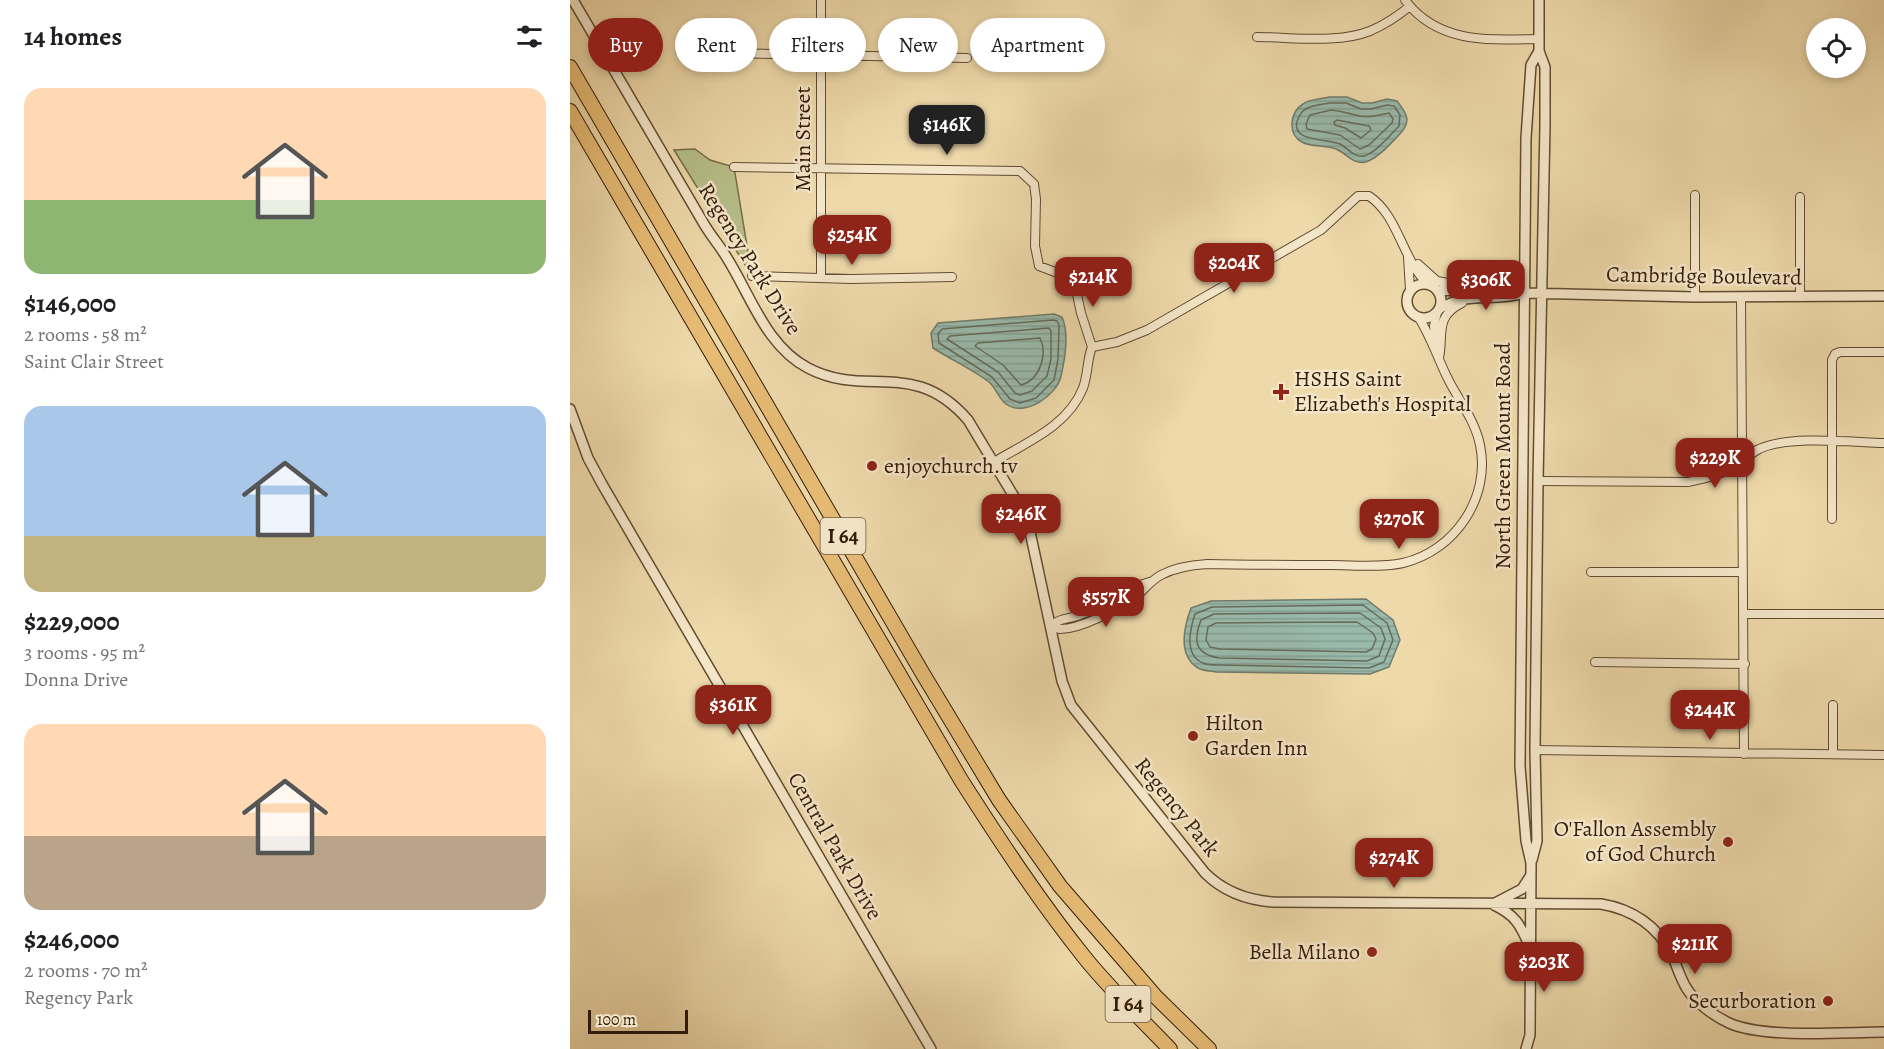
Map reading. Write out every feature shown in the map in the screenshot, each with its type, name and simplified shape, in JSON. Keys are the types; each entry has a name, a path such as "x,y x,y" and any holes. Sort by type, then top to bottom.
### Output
{"highway":[{"name":"I 64","path":"570,68 988,783 1060,886 1156,997 1209,1049"},
{"name":"I 64","path":"570,111 961,780 1020,870 1086,959 1170,1049"},
{"path":"1086,959 1096,978 1158,1049"},
{"path":"1147,984 1163,994 1221,1049"}],"street":[{"name":"Regency Park Drive","path":"573,0 704,224 727,258 771,335 782,349 807,368 824,375 847,380 906,382 926,387 958,408 973,426 994,462"},
{"name":"Main Street","path":"821,0 821,18"},
{"name":"North Green Mount Road","path":"1531,863 1537,841 1535,750 1545,66 1539,51 1539,0"},
{"path":"1257,37 1340,38 1369,32 1396,17 1408,3 1431,24 1455,36 1481,40 1538,39"},
{"name":"North Green Mount Road","path":"1526,1049 1530,1035 1531,863 1526,840 1520,766 1526,126 1531,65 1539,51"},
{"path":"866,56 967,58"},
{"name":"Main Street","path":"821,72 821,277"},
{"path":"734,167 1020,171 1028,176 1034,184 1036,199 1035,246 1039,266 1071,278 1092,347 1082,390 1070,410 1054,426 994,462"},
{"path":"1092,347 1117,342 1145,331 1321,230 1362,195 1369,196 1378,204 1395,228 1408,257 1428,284 1438,290 1470,292"},
{"path":"1695,195 1695,297"},
{"path":"1800,196 1800,297"},
{"path":"1403,247 1412,253 1424,272 1437,281 1470,292"},
{"path":"1051,627 1056,630 1072,628 1096,619 1140,593 1149,582 1167,572 1192,565 1390,565 1417,559 1438,548 1459,528 1473,505 1481,476 1480,446 1476,429 1448,378 1438,354 1419,318 1408,308 1406,300 1410,290 1408,257"},
{"path":"752,276 851,279 952,277"},
{"path":"1410,290 1420,284 1428,284"},
{"path":"1438,290 1441,301 1434,326 1438,354"},
{"path":"1419,318 1430,317 1470,292"},
{"path":"1438,354 1441,349 1443,320 1470,292"},
{"name":"Cambridge Boulevard","path":"1470,292 1510,297 1524,293 1695,297 1884,296"},
{"path":"1741,297 1744,754"},
{"path":"1832,519 1832,360 1835,354 1840,352 1884,352"},
{"name":"Central Park Drive","path":"570,409 588,458 602,484 931,1049"},
{"path":"1538,481 1688,482 1718,474 1759,450 1777,444 1799,441 1884,443"},
{"name":"Regency Park","path":"994,462 1029,527 1065,689 1079,716 1205,873 1226,890 1256,901 1273,902 1601,904 1616,907 1632,913 1656,931 1665,942 1686,987 1695,998 1710,1011 1738,1026 1771,1032 1884,1032"},
{"path":"1591,572 1743,572"},
{"path":"1744,614 1884,614"},
{"path":"1595,662 1745,664"},
{"path":"1833,705 1833,753"},
{"path":"1535,750 1884,754"},
{"path":"1491,904 1522,889 1531,875"},
{"path":"1491,904 1508,912 1516,920 1531,950"},
{"name":"North Green Mount Road","path":"1530,1035 1536,1049"}],"green space":[{"path":"695,149 710,160 734,167 752,276 674,150"}],"water":[{"path":"1329,97 1347,97 1362,103 1387,99 1397,101 1404,110 1407,122 1398,136 1375,158 1366,162 1356,162 1333,148 1302,142 1294,134 1292,123 1295,112 1306,102"},
{"path":"1054,314 1062,317 1066,338 1061,376 1047,397 1031,406 1014,408 1006,404 989,382 933,348 931,333 938,323"},
{"path":"1366,599 1393,620 1400,640 1389,667 1370,674 1217,672 1198,668 1187,656 1184,640 1191,608 1211,601"}],"place":[{"name":"HSHS Saint Elizabeth's Hospital","path":"1281,392"},
{"name":"enjoychurch.tv","path":"872,466"},
{"name":"Hilton Garden Inn","path":"1193,736"},
{"name":"O'Fallon Assembly of God Church","path":"1728,842"},
{"name":"Bella Milano","path":"1372,952"},
{"name":"Securboration","path":"1828,1001"}]}
